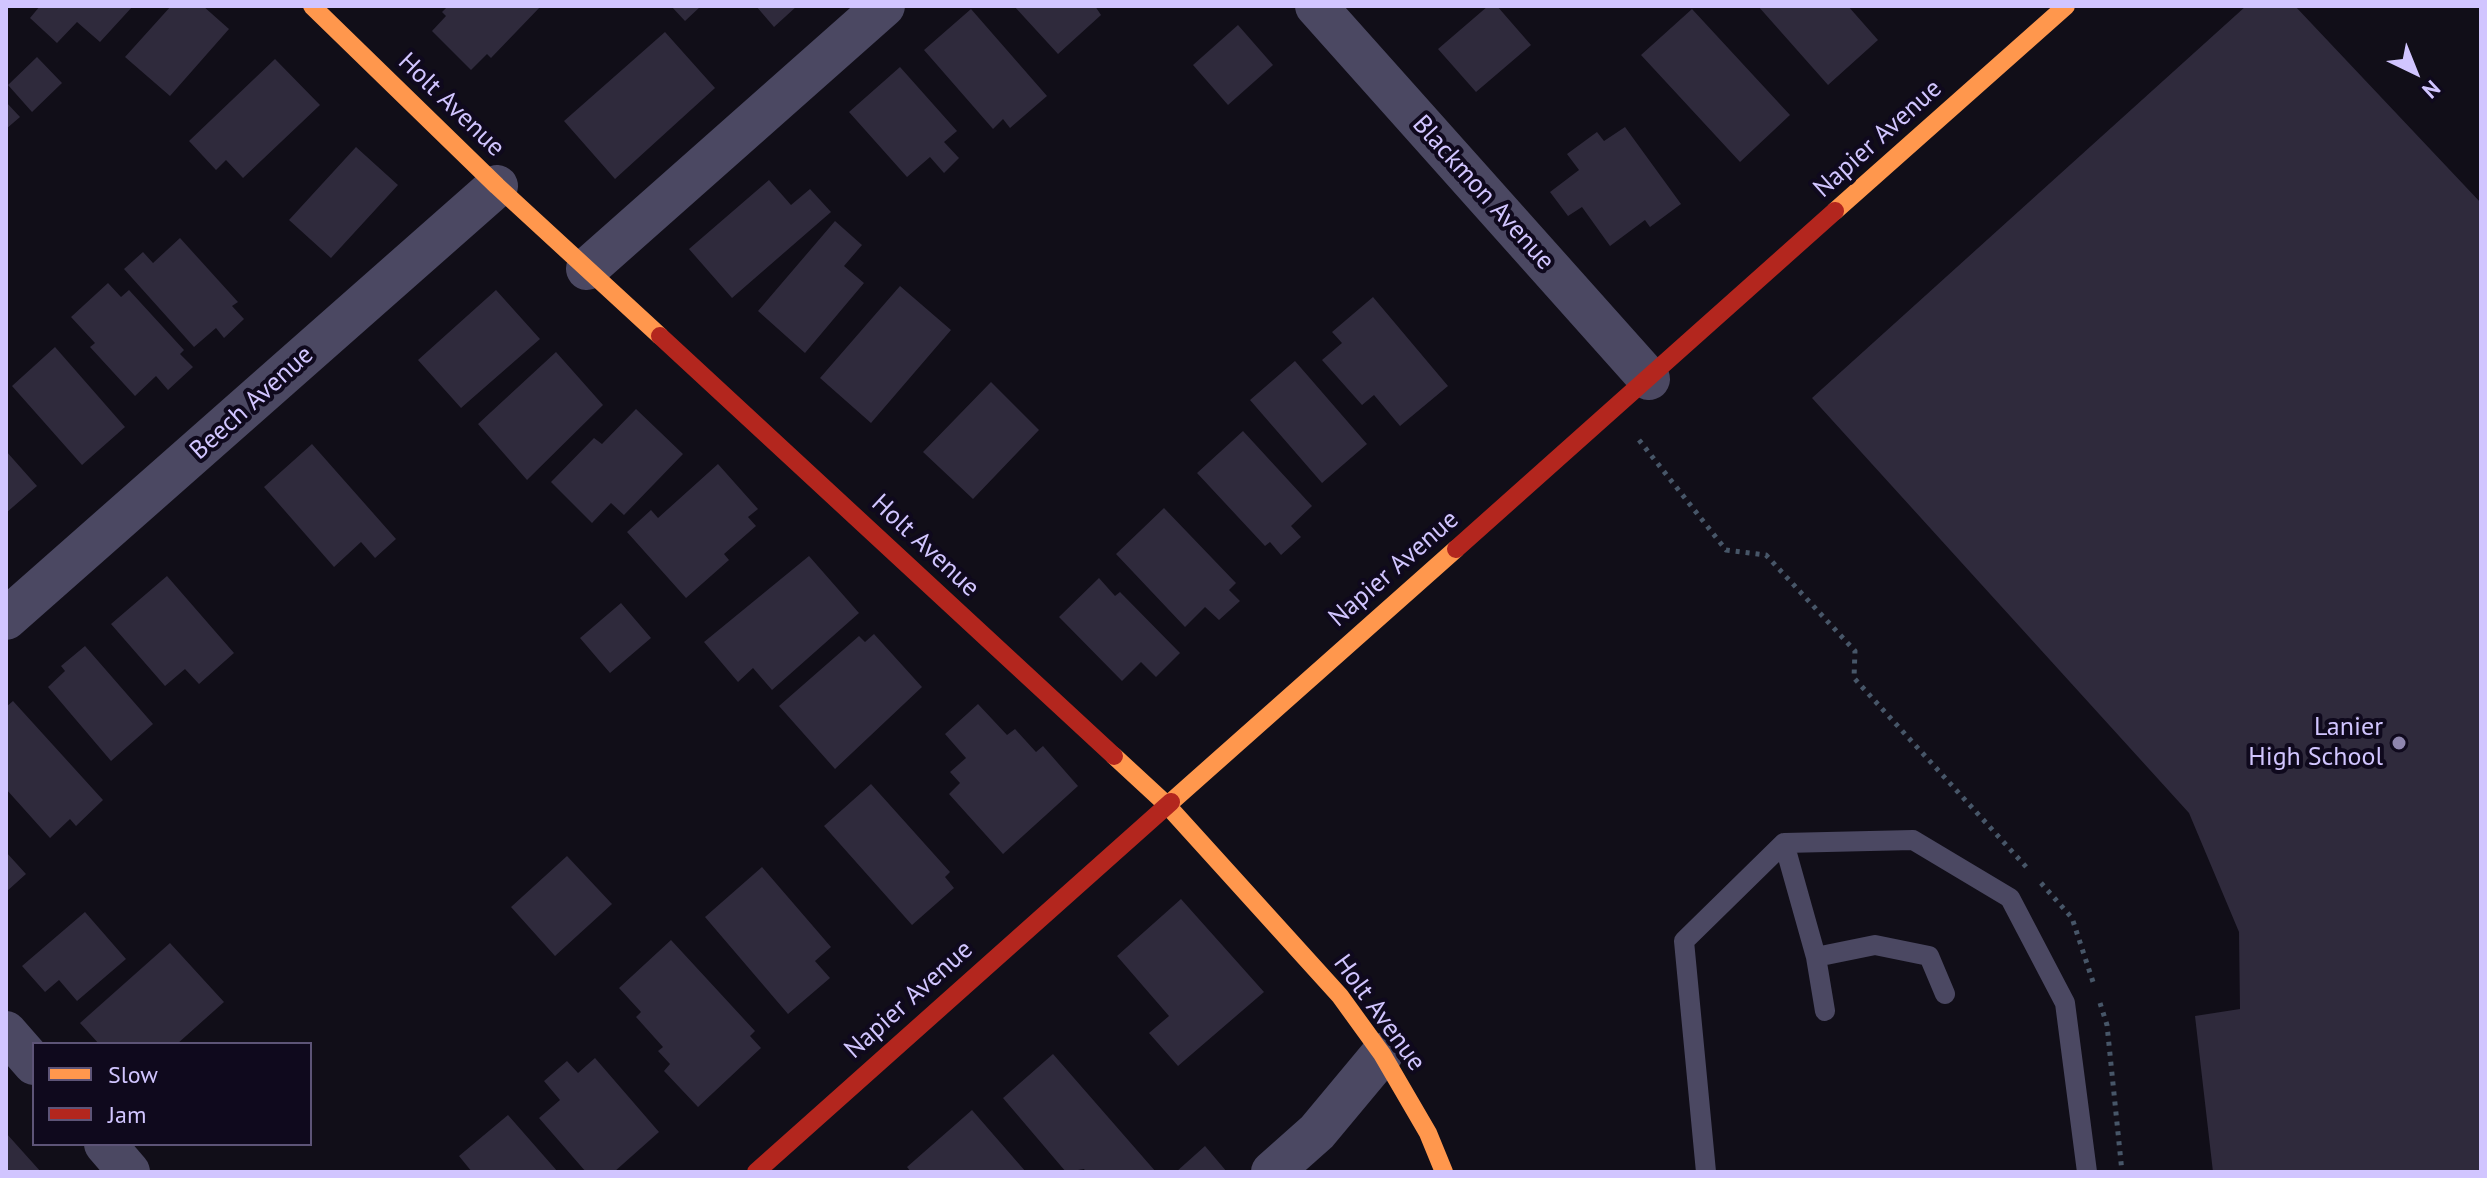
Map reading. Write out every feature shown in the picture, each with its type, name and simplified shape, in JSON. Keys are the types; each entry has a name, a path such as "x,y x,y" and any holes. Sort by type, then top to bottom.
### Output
{"street":[{"name":"Holt Avenue","path":"312,6 497,186 1166,804 1340,996 1382,1054 1428,1133 1444,1172"},
{"path":"587,269 884,6"},
{"name":"Blackmon Avenue","path":"1316,6 1649,379"},
{"name":"Napier Avenue","path":"756,1172 2066,6"},
{"name":"Beech Avenue","path":"6,619 497,186"},
{"path":"6,1032 32,1062"},
{"path":"1272,1172 1317,1132 1382,1054"},
{"path":"107,1146 129,1172"}],"lane":[{"path":"1706,1172 1684,941 1784,843 1913,840 2010,898 2065,1003 2087,1172"},
{"path":"1784,843 1816,957 1825,1011"},
{"path":"1816,957 1875,945 1929,956 1945,994"}],"path":[{"path":"1615,409 1726,550 1766,555 1855,651 1854,678 2072,918 2094,985"},
{"path":"2099,998 2107,1025 2122,1172"}],"building":[{"path":"40,6 133,6 100,42 77,22 57,43 30,18"},
{"path":"171,6 203,6 229,29 170,96 125,57"},
{"path":"448,6 541,6 491,58 487,54 471,70 432,31 446,16 442,12"},
{"path":"671,6 701,6 685,21"},
{"path":"756,6 797,6 774,27"},
{"path":"1014,6 1095,6 1101,15 1058,54"},
{"path":"1488,6 1497,6 1531,45 1476,92 1438,49"},
{"path":"1758,6 1848,6 1878,40 1828,85"},
{"path":"2246,6 2295,6 2481,203 2481,1172 2213,1172 2195,1016 2240,1009 2239,932 2189,813 1812,398"},
{"path":"971,9 1047,96 1010,128 1003,119 993,129 924,50"},
{"path":"1692,9 1790,115 1740,162 1641,55"},
{"path":"1238,25 1273,65 1228,105 1193,65"},
{"path":"665,32 715,88 615,179 564,121"},
{"path":"37,57 62,83 32,112 8,85"},
{"path":"275,59 320,105 243,178 226,160 216,170 189,141"},
{"path":"900,67 957,131 944,142 959,158 944,173 930,157 907,177 849,112"},
{"path":"6,102 20,117 6,129"},
{"path":"1625,127 1681,204 1650,227 1645,220 1610,246 1582,207 1568,216 1550,192 1579,170 1567,154 1597,132 1604,141"},
{"path":"356,147 398,185 331,258 289,220"},
{"path":"769,180 791,205 810,189 831,212 732,298 689,249"},
{"path":"835,221 862,245 844,266 864,283 805,353 758,311"},
{"path":"180,238 238,302 232,306 244,319 224,338 216,328 194,347 124,269 143,252 153,263"},
{"path":"108,283 121,297 129,290 184,350 180,354 193,367 168,390 156,376 135,396 90,347 95,343 71,317"},
{"path":"900,286 951,330 871,423 820,378"},
{"path":"496,290 540,339 461,408 418,360"},
{"path":"1373,297 1448,386 1400,426 1374,395 1362,405 1322,360 1342,343 1332,332"},
{"path":"55,347 125,427 82,465 12,386"},
{"path":"556,352 603,405 527,480 478,424"},
{"path":"1295,361 1367,444 1322,483 1250,400"},
{"path":"991,382 1039,430 973,499 923,452"},
{"path":"636,409 683,454 624,515 611,503 592,523 551,482 594,438 602,444"},
{"path":"1243,431 1312,506 1291,526 1301,537 1281,555 1270,542 1265,546 1197,473"},
{"path":"312,444 396,539 375,558 361,542 334,567 264,487"},
{"path":"6,451 37,486 6,513"},
{"path":"718,464 758,509 748,517 756,526 724,554 729,560 686,598 627,532 651,510 658,518"},
{"path":"1164,508 1236,583 1229,590 1240,601 1219,620 1205,607 1185,627 1116,554"},
{"path":"809,556 859,613 772,690 753,668 738,682 704,642"},
{"path":"167,576 234,653 199,684 185,669 165,686 111,624"},
{"path":"1099,578 1115,596 1120,592 1180,653 1156,677 1141,662 1122,681 1059,617"},
{"path":"621,603 651,638 610,673 580,638"},
{"path":"874,634 922,687 835,769 779,706 859,636 865,642"},
{"path":"85,646 153,724 111,761 48,687 65,671 61,666"},
{"path":"13,701 103,800 76,826 70,819 50,838 6,789 6,707"},
{"path":"978,704 1007,735 1015,729 1036,752 1043,746 1078,786 1003,854 949,794 960,783 950,772 966,758 945,734"},
{"path":"871,784 950,872 945,877 954,888 912,925 824,826"},
{"path":"6,852 26,874 6,892"},
{"path":"567,856 612,904 555,956 511,907"},
{"path":"762,867 831,947 815,961 830,978 788,1014 705,917"},
{"path":"1181,899 1264,992 1178,1066 1149,1033 1169,1016 1117,956"},
{"path":"85,912 126,959 77,1001 59,980 45,992 22,966"},
{"path":"671,940 755,1031 750,1036 761,1048 698,1107 664,1071 670,1064 658,1051 663,1047 636,1017 641,1012 619,988"},
{"path":"170,943 224,1002 179,1042 97,1042 80,1023"},
{"path":"1053,1054 1156,1172 1086,1172 1084,1169 1066,1172 1003,1098"},
{"path":"595,1058 659,1132 614,1172 586,1172 539,1118 560,1100 544,1081 567,1061 578,1073"},
{"path":"972,1110 1026,1172 911,1172 907,1167"},
{"path":"508,1115 558,1172 472,1172 459,1156"},
{"path":"6,1133 41,1172 6,1172"},
{"path":"1205,1146 1227,1172 1176,1172"}],"traffic: slow":[{"path":"312,6 497,186 660,336"},
{"path":"1835,211 2066,6"},
{"path":"1171,802 1456,549"},
{"path":"1114,756 1166,804 1340,996 1382,1054 1428,1133 1444,1172"}],"traffic: jam":[{"path":"1456,549 1835,211"},
{"path":"660,336 1114,756"},
{"path":"756,1172 1171,802"}],"place":[{"name":"Lanier High School","path":"2399,743"}]}
